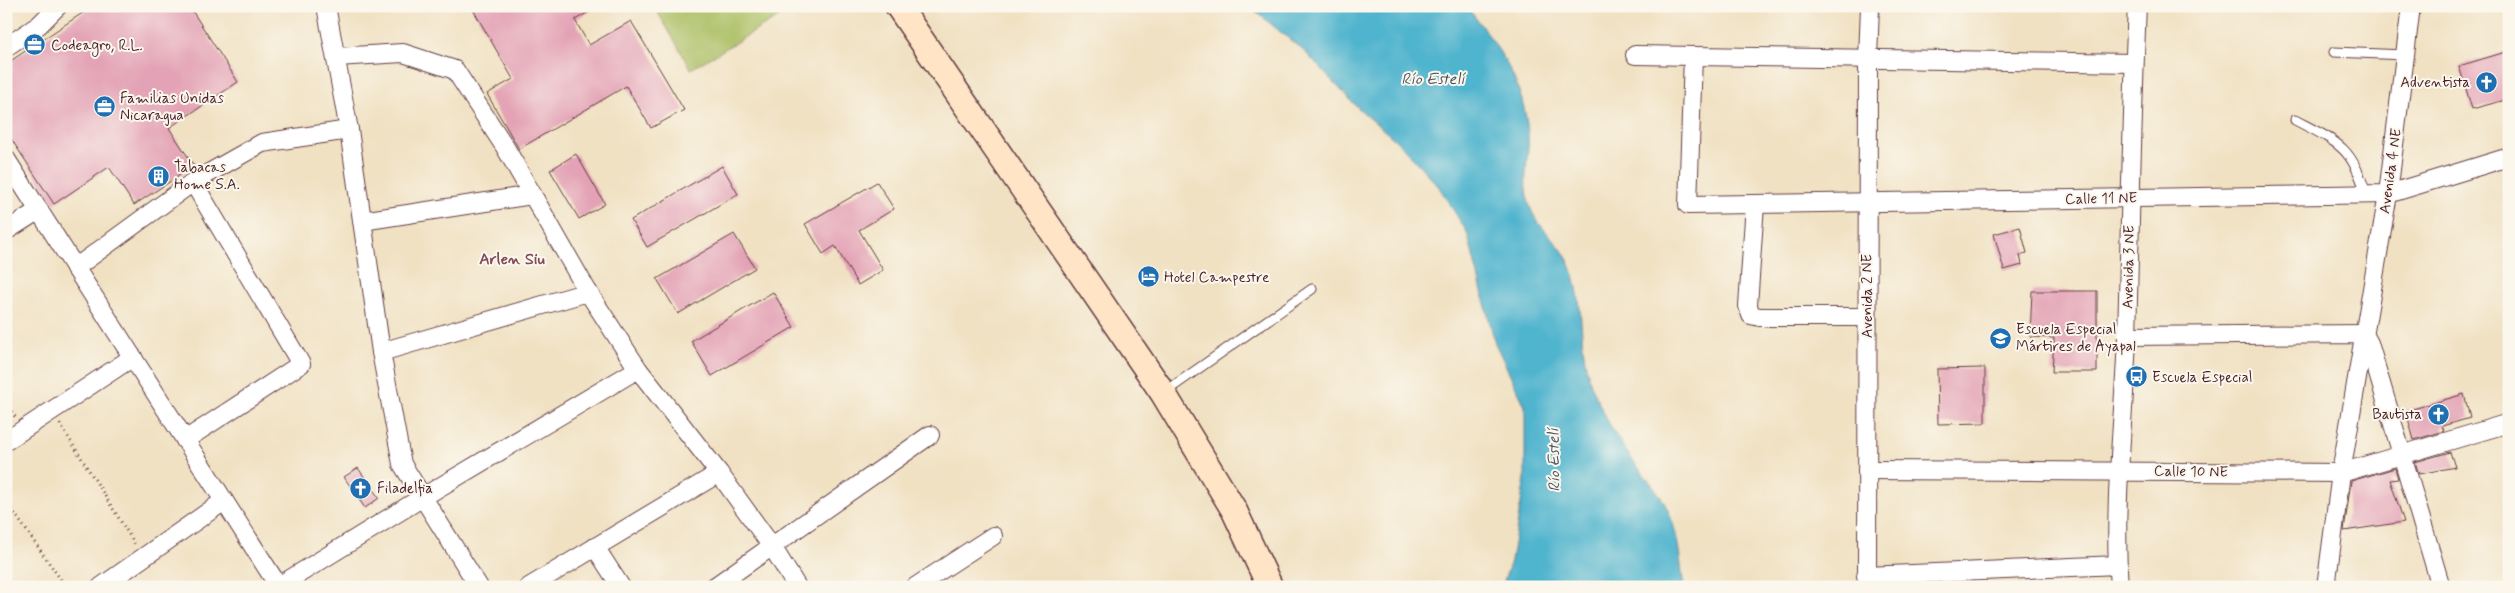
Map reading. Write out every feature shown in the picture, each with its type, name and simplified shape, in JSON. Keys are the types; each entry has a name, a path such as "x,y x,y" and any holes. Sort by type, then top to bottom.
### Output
{"street":[{"path":"6,47 38,25 58,6"},
{"path":"326,6 349,130 380,352 402,464 480,587"},
{"path":"898,6 1163,393 1234,510 1270,587"},
{"name":"Avenida 2 NE","path":"1867,581 1867,202 1870,6"},
{"name":"Avenida 3 NE","path":"2119,587 2119,470 2127,336 2129,198 2136,6"},
{"name":"Avenida 4 NE","path":"2326,587 2341,473 2388,194 2411,6"},
{"path":"336,57 403,53 455,70 505,147 588,292 638,369 720,473 773,548 797,587"},
{"path":"1636,55 2134,63"},
{"name":"Calle 11 NE","path":"1693,56 1688,204 2388,194 2509,157"},
{"path":"76,268 193,182 262,143 349,130"},
{"path":"6,159 279,587 423,497 638,369"},
{"path":"186,440 301,364 193,182"},
{"path":"362,221 532,195"},
{"path":"1755,204 1748,306 1751,315 1760,317 1867,317"},
{"path":"6,231 39,210"},
{"path":"380,352 588,292"},
{"path":"2127,336 2364,334 2369,343 2441,587"},
{"path":"6,441 133,357"},
{"name":"Calle 10 NE","path":"1867,470 1968,472 2119,470 2341,473 2509,423"},
{"path":"714,587 773,548 930,436"},
{"path":"529,587 720,473"},
{"path":"101,587 224,501"},
{"path":"915,587 993,536"},
{"path":"595,547 621,587"},
{"path":"1867,581 2118,565"}],"lane":[{"path":"2334,52 2405,55"},
{"path":"2295,120 2340,144 2359,171 2366,194"},
{"path":"1163,393 1312,289"}],"path":[{"path":"52,411 143,557"},
{"path":"6,501 66,587"}],"green space":[{"path":"654,6 797,6 691,69"}],"water":[{"name":"Río Estelí","path":"1249,6 1466,6 1488,35 1515,80 1521,97 1528,133 1526,185 1529,204 1537,220 1560,247 1569,262 1578,292 1584,354 1591,384 1600,406 1617,437 1666,506 1677,540 1684,587 1502,587 1511,561 1525,479 1525,406 1495,343 1467,232 1439,187 1401,145 1357,107 1305,52"}],"building":[{"name":"Familias Unidas Nicaragua","path":"93,6 189,6 238,82 169,128 194,166 134,205 109,167 54,204 6,131 6,64"},
{"path":"471,6 599,6 575,20 589,45 631,21 684,110 651,128 626,86 519,149 487,94 513,79"},
{"name":"Adventista","path":"2509,51 2509,99 2472,109 2459,66"},
{"path":"576,154 605,204 579,219 550,170"},
{"path":"722,166 738,194 647,247 631,220"},
{"path":"877,182 894,209 859,230 883,270 858,285 835,246 823,254 805,224"},
{"path":"2020,227 2027,253 2020,255 2022,265 2004,270 1994,234"},
{"path":"734,234 755,268 678,314 657,279"},
{"path":"2032,291 2097,291 2097,372 2052,372 2054,338 2030,337"},
{"path":"773,292 794,327 712,376 691,341"},
{"path":"1985,368 1985,423 1938,424 1937,369"},
{"name":"Bautista","path":"2464,394 2470,418 2442,426 2444,431 2414,440 2406,411"},
{"path":"2450,452 2455,467 2419,474 2415,462"},
{"name":"Filadelfia","path":"358,468 379,498 365,508 344,477"},
{"path":"2395,468 2398,479 2390,480 2404,522 2344,531 2351,481"}],"place":[{"name":"Codeagro, R.L.","path":"35,45"},
{"name":"Adventista","path":"2486,82"},
{"name":"Familias Unidas Nicaragua","path":"104,107"},
{"name":"Tabacas Home S.A.","path":"158,176"},
{"name":"Hotel Campestre","path":"1148,277"},
{"name":"Escuela Especial Mártires de Ayapal","path":"2000,338"},
{"name":"Escuela Especial","path":"2136,377"},
{"name":"Bautista","path":"2438,414"},
{"name":"Filadelfia","path":"361,488"}],"district":[{"name":"Arlen Siu","path":"512,258"}]}
